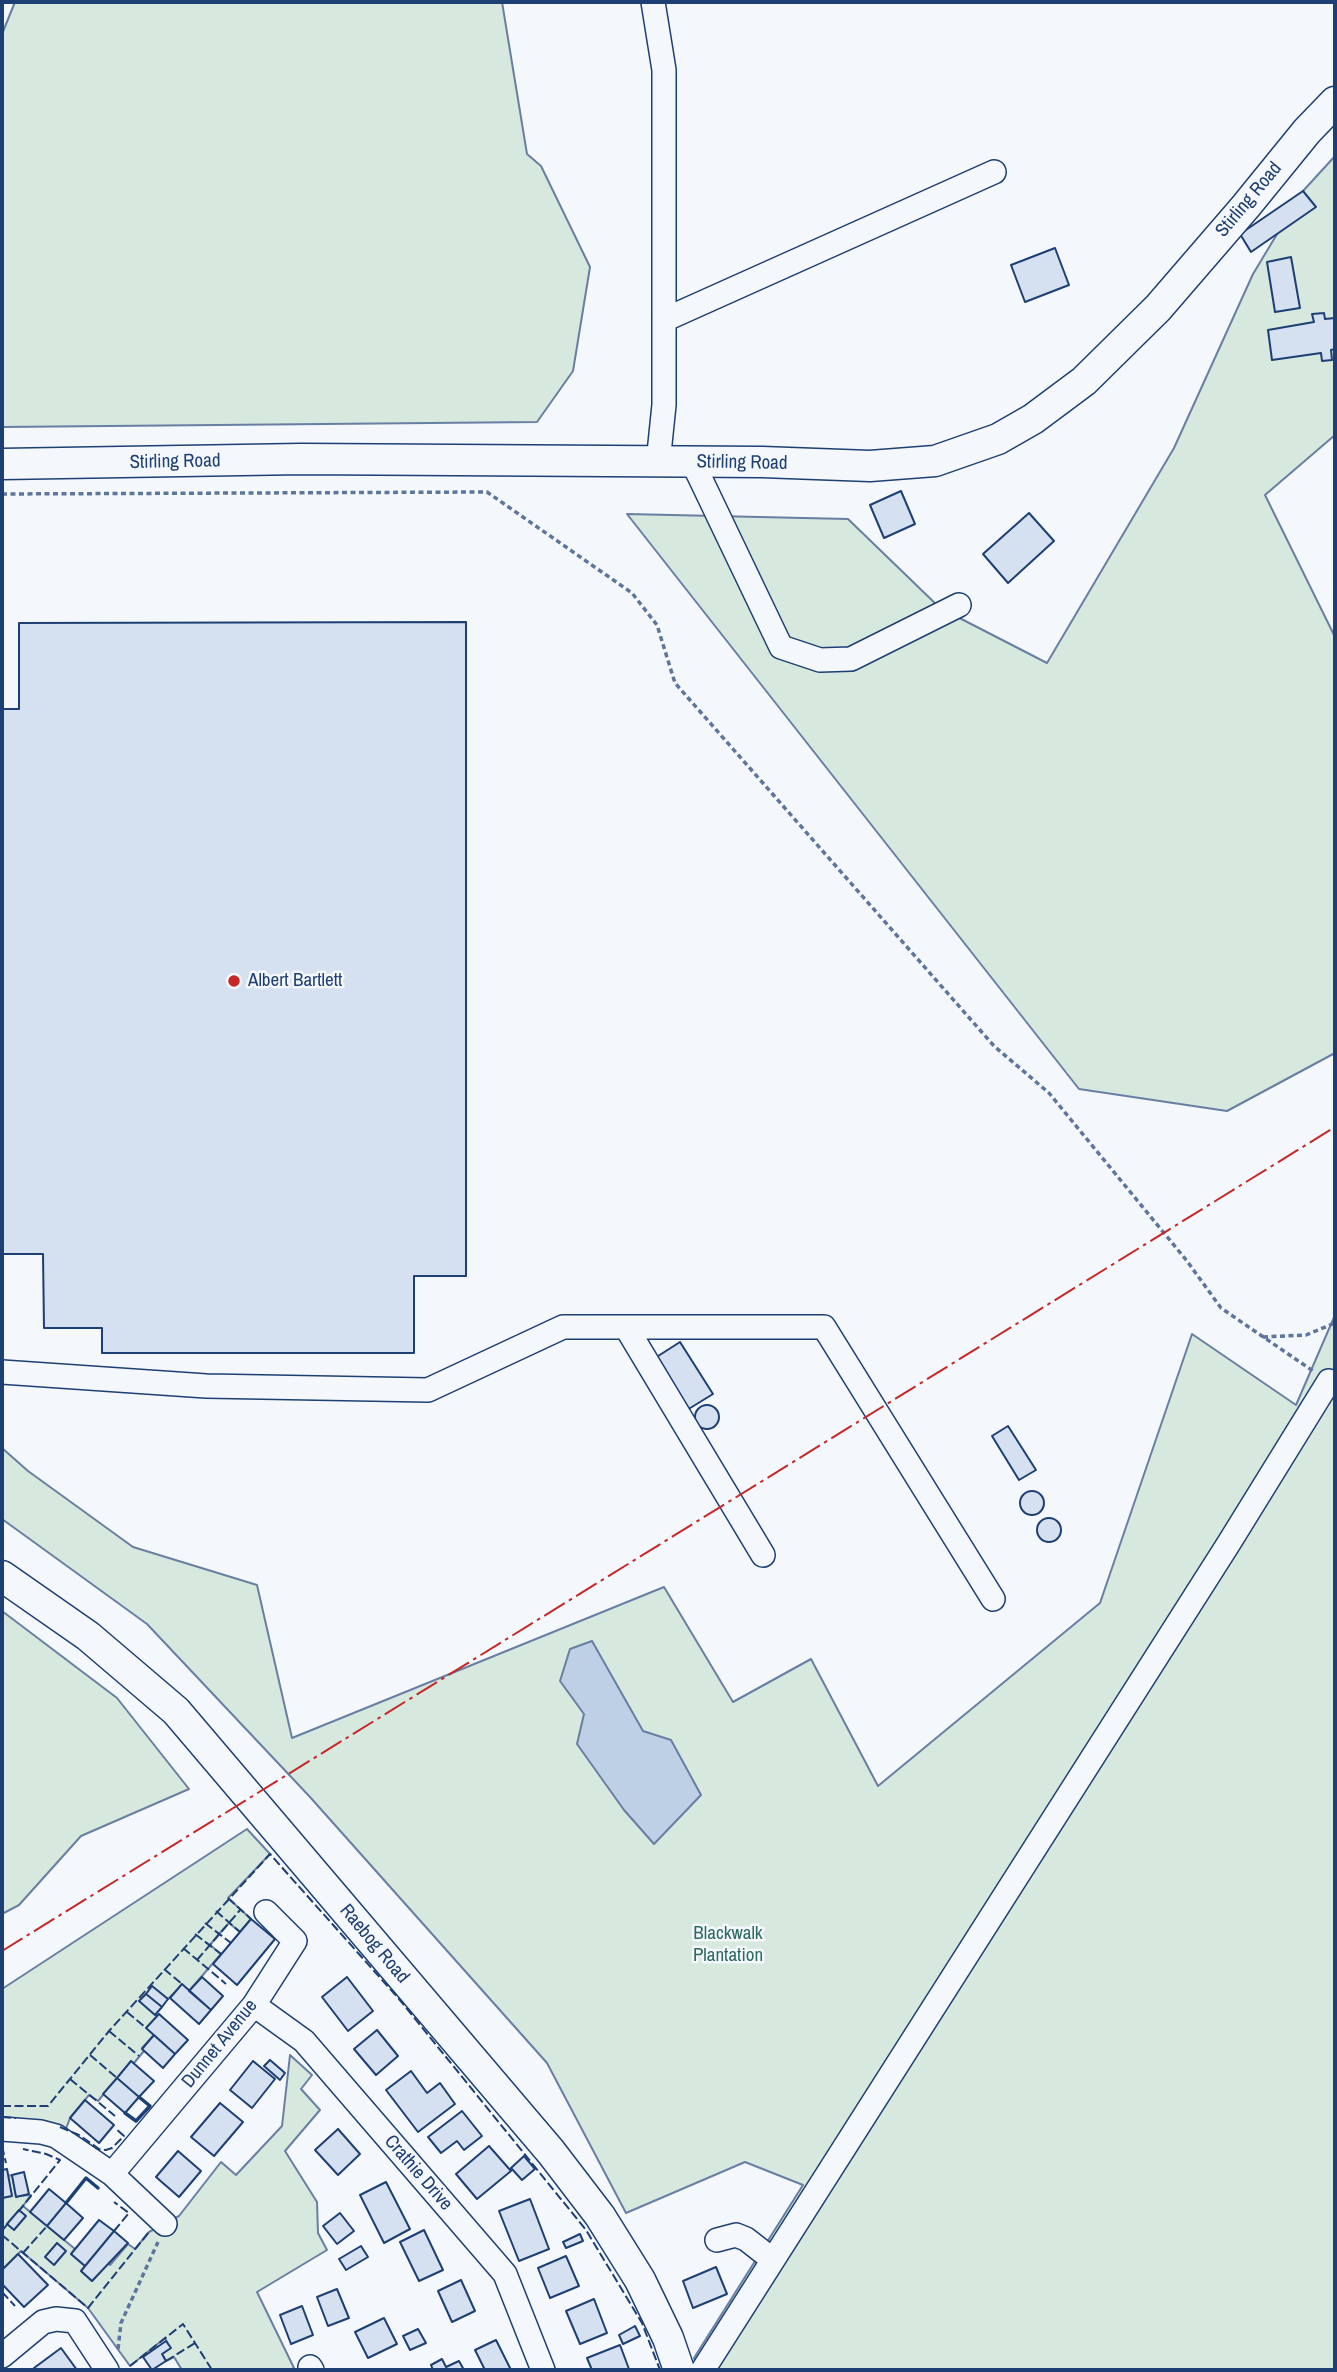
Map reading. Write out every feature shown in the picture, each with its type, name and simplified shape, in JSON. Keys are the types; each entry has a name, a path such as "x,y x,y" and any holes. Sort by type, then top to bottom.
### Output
{"main road":[{"name":"Stirling Road","path":"2,464 301,459 762,462 870,466 935,461 998,439 1033,419 1084,381 1148,317 1335,102"},
{"name":"Raebog Road","path":"2,1576 88,1636 176,1711 551,2152 600,2216 640,2280 680,2370"}],"street":[{"path":"653,2 664,70 664,405 658,463"},
{"path":"664,320 994,172"},
{"path":"693,463 780,648 820,660 852,659 959,605"},
{"path":"2,1372 206,1386 428,1391 563,1327 824,1327 993,1599"},
{"path":"626,1327 763,1555"},
{"path":"703,2370 1229,1543 1329,1381"},
{"name":"Dunnet Avenue","path":"112,2174 254,2005 296,1941 266,1912"},
{"name":"Crathie Drive","path":"254,2005 304,2041 505,2274 543,2370"},
{"path":"2,2129 57,2136 112,2174 165,2224"},
{"path":"717,2240 736,2235 746,2238 773,2260"},
{"path":"2,2356 43,2322 56,2319 75,2322 113,2360"},
{"path":"2,2363 7,2370"}],"path":[{"path":"2,494 488,492 632,593 657,625 675,682 994,1046 1049,1093 1187,1261 1221,1308 1329,1381"},
{"path":"1261,1337 1306,1335 1335,1323"},
{"path":"113,2360 121,2323 168,2226 165,2224"}],"green space":[{"path":"15,2 502,2 527,154 541,166 590,267 573,371 537,422 2,427 2,34"},
{"path":"1335,156 1335,435 1265,495 1335,637 1335,1053 1227,1111 1079,1089 627,514 848,519 940,608 1047,663 1174,448 1253,274 1303,191"},
{"name":"Blackwalk Plantation","path":"1335,1315 1335,2370 699,2370 694,2358 803,2185 745,2162 626,2213 547,2063 310,1797 147,1624 2,1519 2,1448 28,1471 133,1547 257,1585 292,1738 664,1587 733,1702 811,1659 878,1786 1100,1603 1192,1334 1296,1405"},
{"path":"2,1611 117,1698 189,1789 81,1836 19,1905 2,1914"},
{"path":"247,1829 270,1854 228,1898 251,1919 240,1932 229,1923 219,1934 210,1945 221,1954 189,1991 182,1985 168,1999 152,1987 140,2001 157,2016 154,2035 142,2048 144,2051 134,2063 131,2062 98,2101 89,2095 70,2118 66,2129 39,2121 2,2117 2,1989"},
{"path":"290,2055 312,2075 301,2089 320,2110 285,2151 317,2202 318,2233 327,2250 257,2292 294,2368 182,2370 174,2357 166,2361 162,2354 170,2348 165,2338 130,2366 88,2308 21,2251 2,2270 2,2198 11,2196 8,2176 12,2175 16,2196 31,2195 23,2206 75,2249 71,2254 85,2266 81,2271 92,2281 128,2244 135,2249 149,2232 179,2216 221,2162 236,2175 282,2126"}],"water":[{"path":"592,1641 643,1731 671,1740 701,1795 654,1844 624,1810 577,1744 584,1714 560,1681 570,1649"}],"building":[{"path":"1303,191 1316,207 1251,252 1240,234"},
{"path":"1055,248 1069,285 1025,302 1011,265"},
{"path":"1291,257 1300,308 1275,312 1267,262"},
{"path":"1324,313 1325,319 1335,318 1335,349 1331,350 1332,360 1322,361 1321,353 1272,360 1268,330 1314,322 1312,314"},
{"path":"901,491 915,524 884,538 870,505"},
{"path":"1029,513 1054,541 1008,583 983,554"},
{"name":"Albert Bartlett","path":"466,622 466,1276 414,1276 414,1353 102,1353 102,1328 44,1328 43,1254 2,1254 2,709 19,709 19,623"},
{"path":"680,1342 713,1394 687,1410 655,1358"},
{"path":"707,1405 715,1409 719,1417 715,1425 707,1429 699,1425 695,1417 699,1409"},
{"path":"1008,1426 1036,1470 1019,1480 992,1436"},
{"path":"1032,1491 1040,1495 1044,1503 1040,1511 1032,1515 1024,1511 1020,1503 1024,1495"},
{"path":"1049,1518 1057,1522 1061,1530 1057,1538 1049,1542 1041,1538 1037,1530 1041,1522"},
{"path":"251,1919 275,1939 237,1985 213,1964"},
{"path":"202,1977 223,1996 211,2010 189,1991"},
{"path":"347,1977 373,2011 348,2031 322,1997"},
{"path":"182,1984 211,2010 199,2024 170,1998"},
{"path":"152,1986 168,1999 162,2007 146,1994"},
{"path":"146,1994 162,2007 155,2015 139,2001"},
{"path":"159,2014 188,2040 175,2054 146,2028"},
{"path":"377,2030 398,2056 376,2075 354,2049"},
{"path":"154,2035 175,2054 163,2068 142,2049"},
{"path":"270,2060 285,2073 280,2080 264,2066"},
{"path":"131,2061 154,2081 139,2097 117,2078"},
{"path":"253,2061 275,2079 252,2108 230,2090"},
{"path":"411,2071 427,2093 440,2083 455,2104 418,2132 386,2090"},
{"path":"117,2078 139,2097 125,2113 103,2094"},
{"path":"85,2100 114,2125 99,2143 70,2118"},
{"path":"220,2103 243,2122 214,2156 191,2137"},
{"path":"462,2111 482,2136 464,2150 457,2141 441,2153 428,2137"},
{"path":"338,2129 360,2154 338,2175 315,2150"},
{"path":"489,2146 511,2171 477,2199 456,2174"},
{"path":"178,2151 201,2171 179,2197 156,2177"},
{"path":"524,2156 535,2169 522,2180 511,2168"},
{"path":"7,2169 12,2196 2,2198 2,2170"},
{"path":"24,2172 29,2194 16,2197 12,2175"},
{"path":"386,2182 410,2229 384,2243 360,2195"},
{"path":"49,2189 66,2203 47,2226 30,2212"},
{"path":"530,2199 549,2249 519,2261 499,2211"},
{"path":"66,2203 83,2218 64,2240 47,2226"},
{"path":"19,2210 26,2216 14,2230 7,2224"},
{"path":"340,2213 354,2231 337,2244 323,2226"},
{"path":"99,2220 114,2231 85,2266 71,2254"},
{"path":"424,2230 443,2270 419,2281 400,2242"},
{"path":"114,2231 128,2243 92,2281 81,2271"},
{"path":"580,2234 583,2241 566,2248 563,2242"},
{"path":"57,2243 66,2251 54,2265 45,2257"},
{"path":"361,2246 368,2257 346,2270 339,2259"},
{"path":"18,2254 48,2285 24,2307 2,2284 2,2270"},
{"path":"566,2256 579,2286 550,2298 538,2268"},
{"path":"716,2267 727,2294 693,2308 683,2281"},
{"path":"461,2280 475,2311 452,2322 438,2291"},
{"path":"337,2289 349,2318 328,2326 317,2297"},
{"path":"594,2299 607,2333 580,2344 566,2311"},
{"path":"302,2306 313,2335 291,2344 280,2315"},
{"path":"384,2318 397,2344 368,2358 355,2332"},
{"path":"635,2326 640,2336 623,2344 619,2335"},
{"path":"418,2329 426,2343 410,2350 403,2336"},
{"path":"496,2340 511,2370 485,2370 475,2350"},
{"path":"166,2341 171,2348 162,2354 166,2361 152,2370 143,2357"},
{"path":"620,2345 629,2369 592,2370 587,2358"},
{"path":"61,2348 77,2370 34,2368"},
{"path":"442,2359 446,2367 459,2361 464,2370 433,2370 431,2365"}],"fence":[{"path":"2,2106 48,2106 109,2031 270,1854 399,1999 586,2230 642,2323 660,2370"},
{"path":"228,1898 251,1919"},
{"path":"197,1960 241,1909"},
{"path":"216,1911 240,1932"},
{"path":"205,1923 231,1943"},
{"path":"195,1934 221,1954"},
{"path":"183,1948 226,1984"},
{"path":"164,1969 182,1984"},
{"path":"127,2012 146,2028"},
{"path":"109,2031 139,2056"},
{"path":"90,2055 117,2078"},
{"path":"70,2079 115,2116"},
{"path":"2,2117 16,2118"},
{"path":"60,2127 79,2135 99,2149 106,2150 112,2148 124,2136 116,2129"},
{"path":"2,2146 6,2163"},
{"path":"18,2212 60,2160 23,2149"},
{"path":"114,2202 129,2213 114,2231"},
{"path":"2,2231 9,2222"},
{"path":"23,2253 47,2226"},
{"path":"2,2235 88,2308 149,2232"},
{"path":"2,2292 15,2306"},
{"path":"130,2366 183,2324 212,2370"},
{"path":"166,2361 195,2343"}],"wall":[{"path":"125,2113 136,2121 150,2106 139,2097"},
{"path":"66,2203 86,2178 98,2188"}],"power":[{"path":"2,1951 1335,1127"}],"place":[{"name":"Albert Bartlett","path":"234,981"}]}
